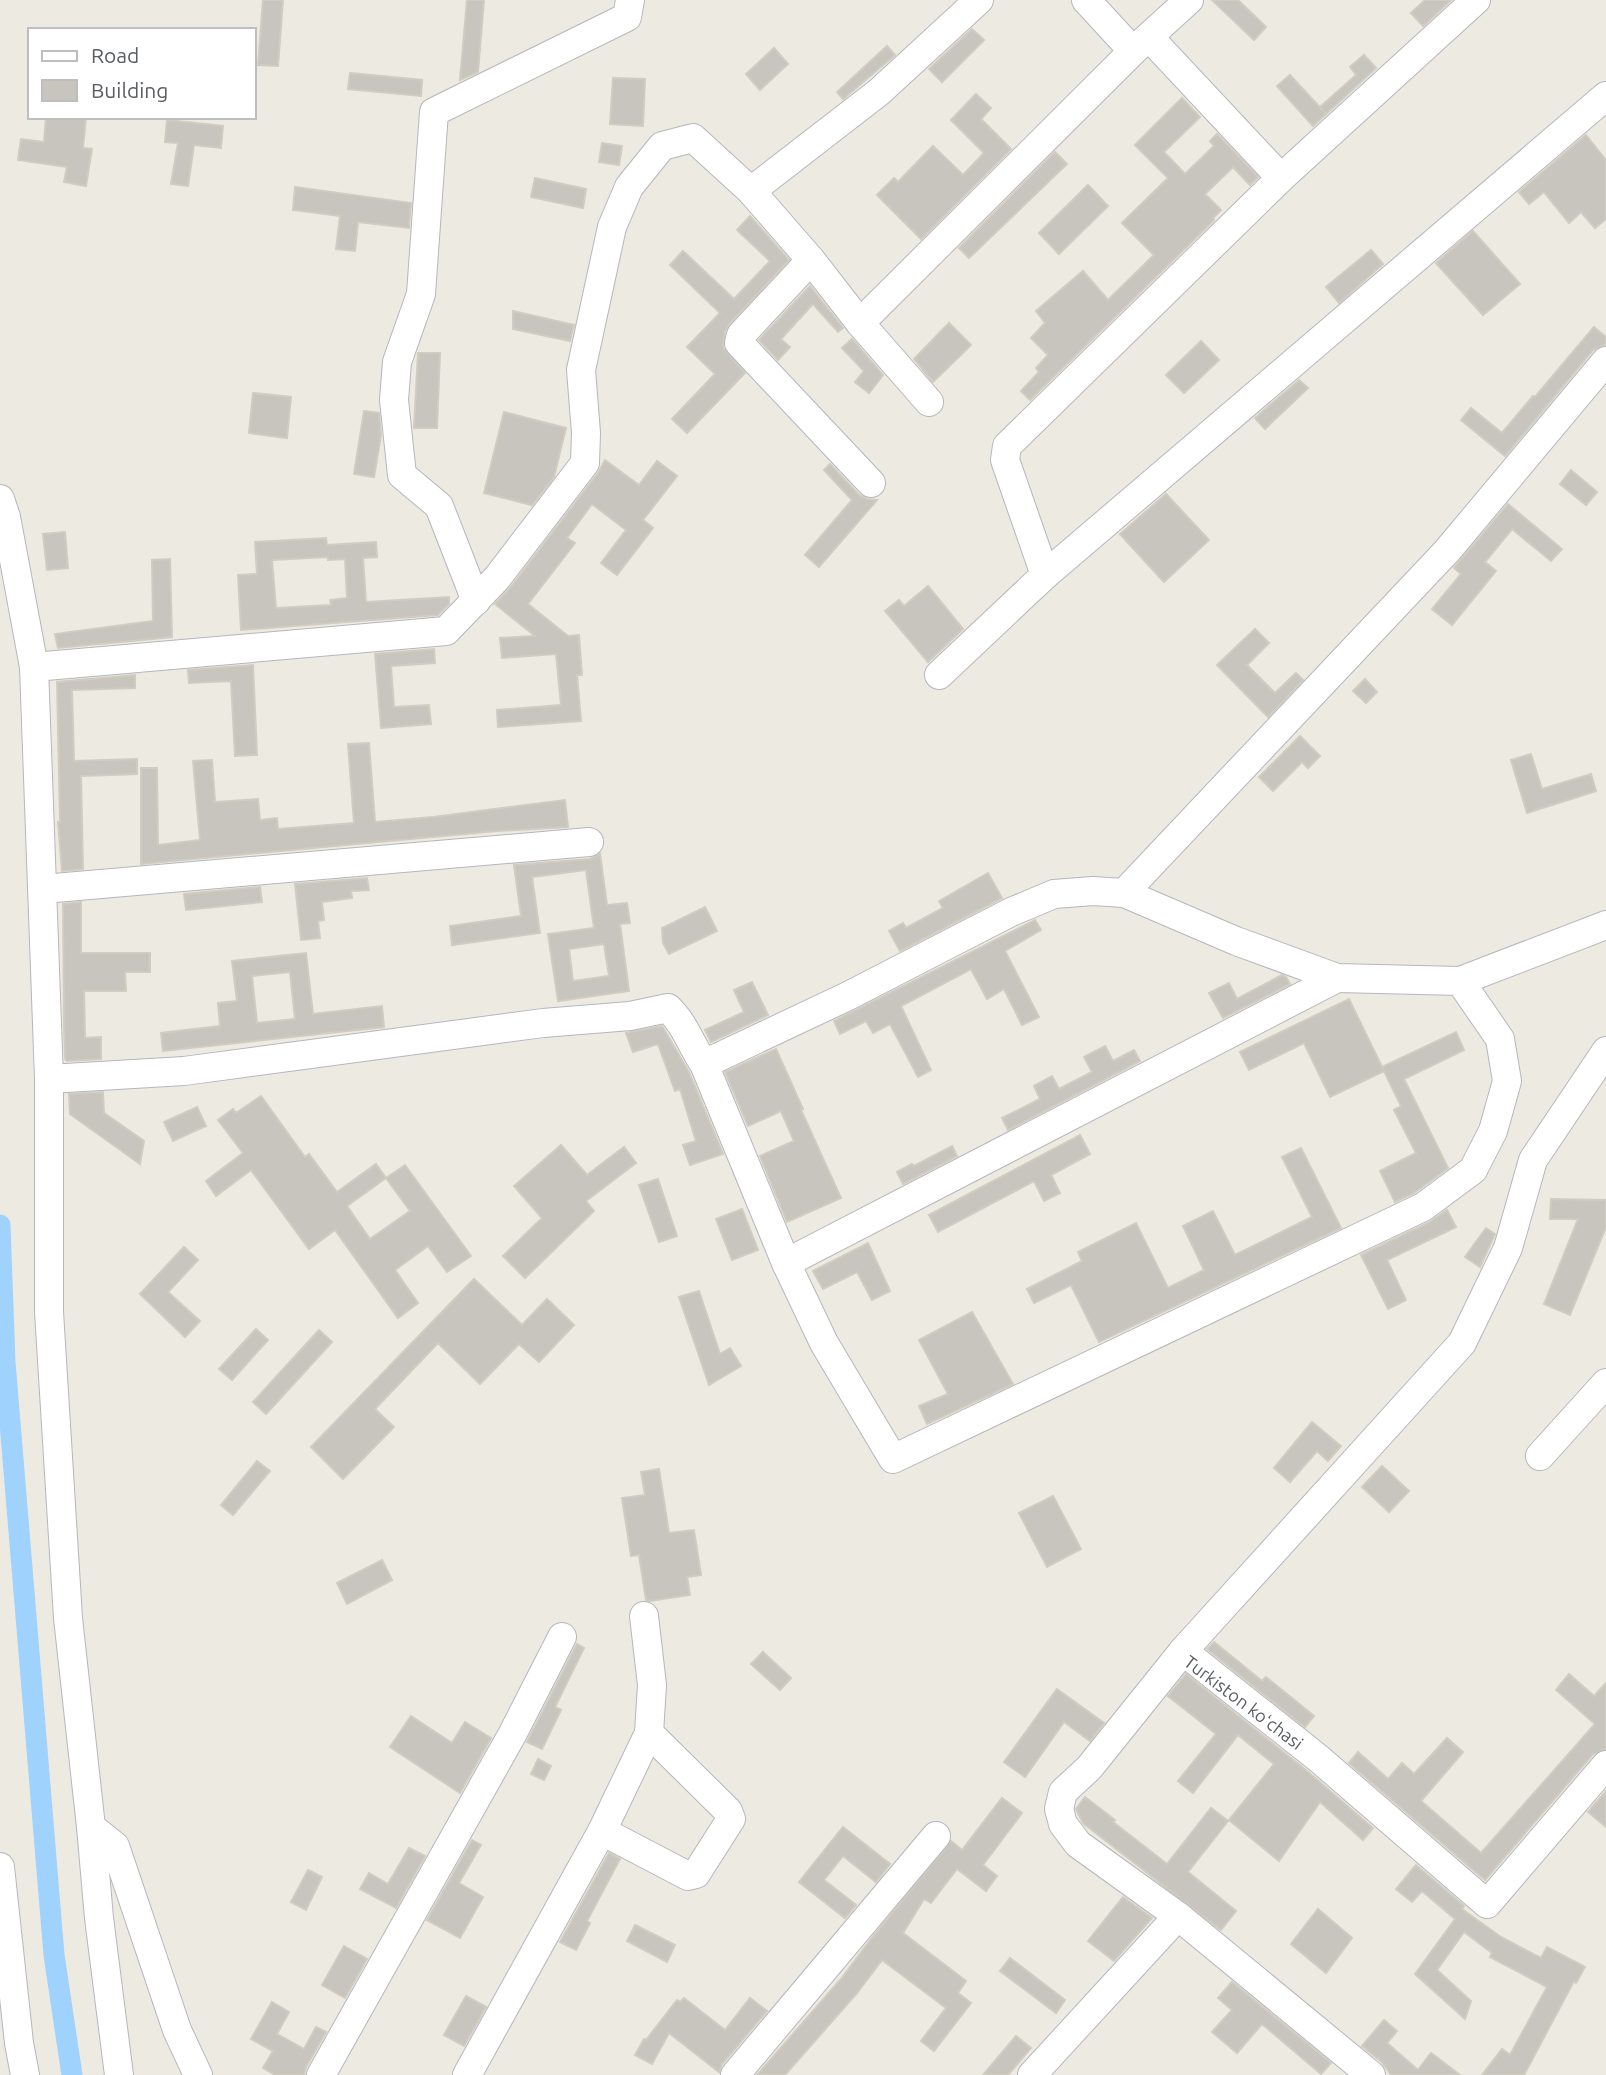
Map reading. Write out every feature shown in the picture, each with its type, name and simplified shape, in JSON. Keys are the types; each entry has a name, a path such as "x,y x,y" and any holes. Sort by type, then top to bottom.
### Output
{"street":[{"path":"476,601 439,506 402,475 394,400 397,362 421,294 434,112 627,16 630,0"},
{"path":"751,191 879,92 979,0"},
{"path":"1086,0 1141,44 1281,178"},
{"path":"860,323 1141,44 1189,0"},
{"path":"1045,575 1005,460 1007,446 1281,178 1476,0"},
{"path":"939,675 1045,575 1606,96"},
{"path":"34,667 446,631 497,579 585,463 586,433 581,370 612,227 629,187 662,146 693,138 751,191 929,402"},
{"path":"811,260 741,335 739,343 871,483"},
{"path":"1124,893 1447,551 1606,361"},
{"path":"0,499 6,517 34,667 49,1079 50,1326 68,1618 99,1918 119,2075"},
{"path":"43,889 589,842"},
{"path":"704,1064 848,996 1011,912 1054,894 1093,891 1124,893 1236,941 1337,978 1460,981 1606,925"},
{"path":"786,1263 1337,978"},
{"path":"49,1079 184,1071 543,1023 630,1016 668,1007 680,1019 695,1052 704,1064 786,1263 824,1343 893,1459 1423,1206 1473,1170 1493,1131 1507,1081 1500,1039 1460,981"},
{"path":"1183,1651 1462,1343 1508,1248 1533,1160 1606,1051"},
{"path":"1541,1456 1606,1383"},
{"path":"467,2075 602,1831 649,1733 652,1685 644,1616"},
{"path":"321,2075 513,1733 562,1637"},
{"name":"Turkiston koʻchasi","path":"1371,2075 1178,1916 1078,1844 1063,1824 1059,1809 1063,1792 1089,1768 1183,1651 1318,1758 1487,1904 1606,1765"},
{"path":"602,1831 688,1876 696,1874 731,1819 728,1811 649,1733"},
{"path":"91,1827 115,1846 177,2030 198,2075"},
{"path":"735,2075 936,1836"},
{"path":"0,1867 19,2043 25,2075"},
{"path":"1032,2075 1178,1916"}],"building":[{"path":"263,0 283,0 278,66 258,65"},
{"path":"467,0 484,0 478,72 460,80"},
{"path":"1212,0 1238,0 1266,27 1254,40"},
{"path":"1425,0 1451,0 1423,26 1411,13"},
{"path":"972,29 984,40 942,82 929,69"},
{"path":"887,46 895,55 843,99 837,92"},
{"path":"774,48 788,64 760,90 746,74"},
{"path":"1364,55 1376,68 1326,114 1320,107 1356,75 1350,67"},
{"path":"350,73 422,80 421,96 348,89"},
{"path":"1290,75 1326,114 1313,126 1277,86"},
{"path":"613,78 645,79 643,126 610,124"},
{"path":"976,94 991,108 981,119 1011,149 921,239 877,195 894,178 898,182 933,146 963,175 984,153 951,120"},
{"path":"1182,98 1200,117 1164,152 1185,174 1214,146 1210,141 1217,134 1258,177 1250,185 1233,167 1205,194 1221,210 1214,220 1030,400 1021,391 1039,372 1036,368 1048,355 1031,338 1045,323 1036,311 1083,271 1108,300 1154,255 1122,223 1168,178 1135,145"},
{"path":"46,119 86,119 83,148 92,149 86,186 64,182 67,167 18,160 21,139 44,142"},
{"path":"167,120 223,126 221,148 194,145 188,186 171,184 178,143 165,142"},
{"path":"1586,135 1606,160 1606,219 1595,228 1581,212 1569,223 1544,192 1529,204 1519,192"},
{"path":"602,143 622,146 619,165 599,162"},
{"path":"1055,152 1067,164 969,258 959,248"},
{"path":"535,178 586,189 583,208 531,197"},
{"path":"1088,185 1108,206 1059,254 1039,233"},
{"path":"295,187 411,203 409,228 358,222 355,251 336,249 340,216 293,210"},
{"path":"750,216 789,260 725,331 723,348 745,373 687,433 672,419 715,374 687,347 720,313 670,265 683,251 734,299 770,261 737,230"},
{"path":"1473,231 1520,284 1483,315 1436,263"},
{"path":"1371,250 1383,264 1339,303 1326,287"},
{"path":"810,286 843,328 838,332 813,304 781,339 790,347 778,360 759,340"},
{"path":"513,311 574,325 570,341 513,329"},
{"path":"949,323 971,345 933,382 914,359"},
{"path":"1594,327 1606,337 1606,344 1593,350 1505,456 1461,420 1471,408 1502,433"},
{"path":"852,339 883,375 869,393 855,382 864,371 842,348"},
{"path":"1201,341 1219,360 1184,393 1166,375"},
{"path":"418,353 440,353 437,428 414,428"},
{"path":"1299,380 1308,388 1265,429 1255,418"},
{"path":"253,393 291,397 287,438 249,433"},
{"path":"364,411 379,413 381,435 374,477 354,474"},
{"path":"504,412 566,428 554,477 532,505 484,493"},
{"path":"605,460 639,485 657,461 677,476 643,520 653,528 617,575 601,563 626,530 592,504 567,538 575,543 528,604 568,636 579,635 582,675 577,675 581,721 498,727 497,710 561,705 556,654 502,658 500,638 535,636 495,604 598,473"},
{"path":"830,464 859,495 877,500 819,567 805,555 852,500 824,470"},
{"path":"1571,470 1597,492 1586,505 1560,484"},
{"path":"1166,494 1209,540 1164,582 1120,534"},
{"path":"1508,504 1562,549 1551,561 1512,529 1485,562 1496,571 1452,625 1432,609 1461,574 1454,568"},
{"path":"65,532 68,568 47,570 43,534"},
{"path":"326,538 327,545 376,542 377,557 363,558 366,602 449,597 449,604 438,615 241,630 238,575 257,574 255,542","holes":["328,557 328,560 345,559 347,598 330,600 331,605 276,608 272,560"]},
{"path":"170,559 172,637 58,648 55,634 153,621 152,560"},
{"path":"928,586 963,629 928,662 885,611 899,600 904,606"},
{"path":"1255,629 1269,643 1247,665 1275,693 1296,673 1303,680 1268,717 1217,665"},
{"path":"434,649 435,663 391,666 394,707 429,705 431,724 381,728 375,654"},
{"path":"253,665 257,755 235,756 231,681 189,683 188,670"},
{"path":"135,675 135,688 72,690 74,761 137,759 137,774 81,776 83,869 62,871 58,822 57,682"},
{"path":"1365,679 1377,692 1366,703 1353,691"},
{"path":"1300,736 1320,756 1308,768 1302,762 1273,791 1259,777"},
{"path":"369,743 375,822 565,800 568,827 497,831 141,864 141,768 157,768 158,845 200,840 193,761 212,760 215,802 258,799 260,820 277,818 278,829 354,823 348,744"},
{"path":"1531,754 1542,789 1591,774 1596,791 1527,813 1511,760"},
{"path":"600,854 607,905 627,903 630,923 620,924 629,991 558,1001 548,934 594,928 586,870 532,877 540,933 452,945 450,926 521,916 514,865 590,859","holes":["604,944 609,976 573,981 569,949"]},
{"path":"988,873 1002,898 900,951 889,931 903,923 906,928 943,908 939,901"},
{"path":"367,878 369,890 351,891 352,898 322,902 324,920 318,921 320,938 301,940 295,884"},
{"path":"260,887 262,902 186,910 184,894"},
{"path":"81,902 81,953 150,953 150,972 125,972 126,991 84,991 85,1038 101,1037 101,1059 67,1061 63,904"},
{"path":"705,907 717,931 669,954 663,943 662,928"},
{"path":"1035,920 1041,930 1005,951 1039,1017 1022,1025 1004,989 987,999 971,969 901,1006 931,1070 918,1077 890,1024 873,1033 866,1021 840,1034 834,1021"},
{"path":"306,953 313,1014 382,1006 384,1027 163,1051 161,1033 220,1026 218,1003 237,1001 232,961","holes":["290,972 295,1019 257,1023 252,976"]},
{"path":"1282,975 1290,984 1223,1018 1209,993 1229,983 1237,999"},
{"path":"752,982 768,1015 711,1042 705,1030 744,1012 734,990"},
{"path":"1349,999 1382,1067 1456,1032 1464,1050 1404,1079 1448,1168 1414,1193 1395,1202 1380,1171 1416,1153 1394,1110 1401,1106 1384,1071 1330,1097 1304,1043 1249,1070 1240,1052"},
{"path":"662,1026 689,1072 723,1154 690,1165 683,1145 696,1141 680,1089 675,1091 658,1044 633,1052 626,1033"},
{"path":"1105,1046 1113,1061 1134,1050 1140,1061 1008,1130 1002,1118 1040,1099 1034,1086 1052,1076 1059,1089 1092,1072 1084,1057"},
{"path":"776,1049 841,1198 787,1222 760,1156 794,1141 781,1111 748,1126 725,1072"},
{"path":"103,1092 104,1113 144,1141 140,1164 70,1114 69,1094"},
{"path":"261,1096 305,1157 309,1154 337,1192 376,1164 386,1178 405,1165 471,1256 447,1272 428,1246 395,1270 418,1303 398,1318 335,1230 309,1249 251,1170 216,1196 206,1181 243,1153 218,1120 233,1109 236,1113","holes":["386,1178 410,1211 370,1239 347,1206"]},
{"path":"197,1107 206,1126 173,1141 164,1122"},
{"path":"1080,1135 1090,1154 1051,1175 1060,1193 1044,1201 1034,1181 938,1232 929,1215"},
{"path":"561,1145 587,1175 624,1147 636,1163 586,1201 594,1211 525,1278 503,1256 542,1218 514,1186"},
{"path":"952,1146 957,1156 903,1184 897,1172"},
{"path":"1301,1148 1341,1228 1099,1342 1071,1285 1034,1303 1027,1289 1082,1261 1078,1252 1136,1223 1168,1288 1204,1270 1183,1226 1213,1211 1235,1255 1312,1217 1282,1157"},
{"path":"658,1179 677,1236 659,1242 639,1185"},
{"path":"1551,1199 1606,1200 1606,1227 1570,1315 1544,1304 1578,1219 1550,1219"},
{"path":"742,1209 758,1250 732,1260 716,1219"},
{"path":"1447,1210 1456,1227 1387,1260 1406,1300 1388,1309 1361,1255 1430,1222"},
{"path":"1486,1228 1495,1234 1480,1267 1465,1257"},
{"path":"868,1243 890,1291 872,1300 857,1272 823,1289 813,1271"},
{"path":"184,1247 198,1260 168,1292 200,1321 185,1337 140,1294"},
{"path":"474,1279 522,1325 547,1299 574,1325 539,1362 519,1344 480,1384 438,1343 375,1409 394,1427 343,1479 311,1447"},
{"path":"699,1291 720,1354 730,1348 741,1366 709,1385 679,1297"},
{"path":"972,1312 1013,1384 927,1424 919,1406 948,1394 919,1340"},
{"path":"256,1329 268,1340 232,1380 219,1369"},
{"path":"319,1330 332,1342 266,1414 253,1402"},
{"path":"1312,1422 1341,1446 1328,1461 1317,1451 1290,1482 1274,1468"},
{"path":"257,1461 270,1471 233,1515 221,1505"},
{"path":"1382,1466 1409,1491 1389,1512 1362,1487"},
{"path":"659,1469 669,1533 694,1530 701,1575 687,1577 690,1595 650,1601 646,1600 639,1555 631,1556 622,1498 645,1495 641,1472"},
{"path":"1053,1496 1081,1549 1047,1567 1019,1513"},
{"path":"382,1560 392,1580 347,1604 337,1583"},
{"path":"1214,1642 1262,1681 1266,1677 1314,1716 1305,1727 1207,1649"},
{"path":"577,1644 584,1648 555,1707 561,1710 542,1749 527,1742"},
{"path":"763,1652 791,1678 780,1690 751,1664"},
{"path":"1186,1674 1373,1828 1363,1840 1320,1802 1279,1861 1229,1820 1274,1764 1238,1735 1193,1793 1178,1781 1216,1734 1168,1696"},
{"path":"1569,1674 1594,1696 1606,1683 1606,1749 1593,1754 1485,1880 1349,1763 1358,1752 1388,1779 1402,1763 1414,1774 1447,1738 1463,1752 1421,1801 1481,1853 1595,1724 1556,1690"},
{"path":"1057,1689 1104,1723 1090,1741 1064,1722 1025,1777 1004,1762"},
{"path":"411,1716 452,1743 465,1722 491,1738 460,1793 390,1747"},
{"path":"538,1759 551,1766 544,1780 531,1774"},
{"path":"1606,1791 1606,1827 1588,1812"},
{"path":"1085,1797 1167,1864 1211,1808 1228,1821 1188,1872 1236,1911 1221,1930 1083,1823 1076,1809"},
{"path":"1002,1798 1022,1813 983,1865 997,1876 986,1891 957,1869 931,1903 924,1899 903,1933 966,1981 958,1993 971,2003 934,2051 921,2041 946,2008 882,1960 857,1993 785,2075 757,2075 841,1979 951,1841 962,1850"},
{"path":"843,1827 890,1864 876,1882 843,1856 824,1880 856,1905 845,1918 799,1882"},
{"path":"472,1840 481,1845 459,1883 483,1897 460,1938 427,1920"},
{"path":"409,1848 425,1856 396,1908 360,1889 369,1873 388,1884"},
{"path":"609,1853 620,1859 587,1921 590,1923 576,1950 560,1942"},
{"path":"1416,1865 1464,1906 1462,1909 1501,1937 1541,1958 1547,1947 1585,1967 1576,1983 1574,1981 1524,2075 1482,2075 1502,2049 1510,2055 1547,1987 1490,1957 1492,1953 1464,1932 1437,1970 1471,2001 1465,2019 1415,1974 1455,1919 1422,1891 1412,1902 1396,1889"},
{"path":"308,1870 322,1877 306,1910 291,1902"},
{"path":"1123,1897 1152,1918 1114,1961 1088,1941"},
{"path":"1318,1909 1352,1938 1326,1973 1291,1944"},
{"path":"635,1925 675,1945 667,1962 627,1941"},
{"path":"344,1946 367,1959 345,1998 322,1985"},
{"path":"1010,1958 1065,2000 1056,2013 1000,1971"},
{"path":"1232,1982 1331,2063 1321,2074 1262,2024 1237,2053 1212,2032 1232,2010 1218,1998"},
{"path":"466,1996 486,2007 464,2046 444,2035"},
{"path":"684,1998 725,2030 750,1998 767,2011 722,2064 719,2072 669,2033 652,2064 635,2055 644,2039 646,2040 677,2000 680,2002"},
{"path":"272,2002 289,2012 277,2034 304,2049 316,2027 326,2032 304,2075 275,2075 263,2068 273,2051 251,2039"},
{"path":"1384,2020 1397,2031 1387,2043 1418,2070 1431,2053 1460,2075 1391,2075 1382,2062 1362,2046"},
{"path":"1016,2036 1031,2048 1008,2075 983,2075"}],"waterway":[{"path":"0,1225 5,1362 54,1955 72,2075"}]}
